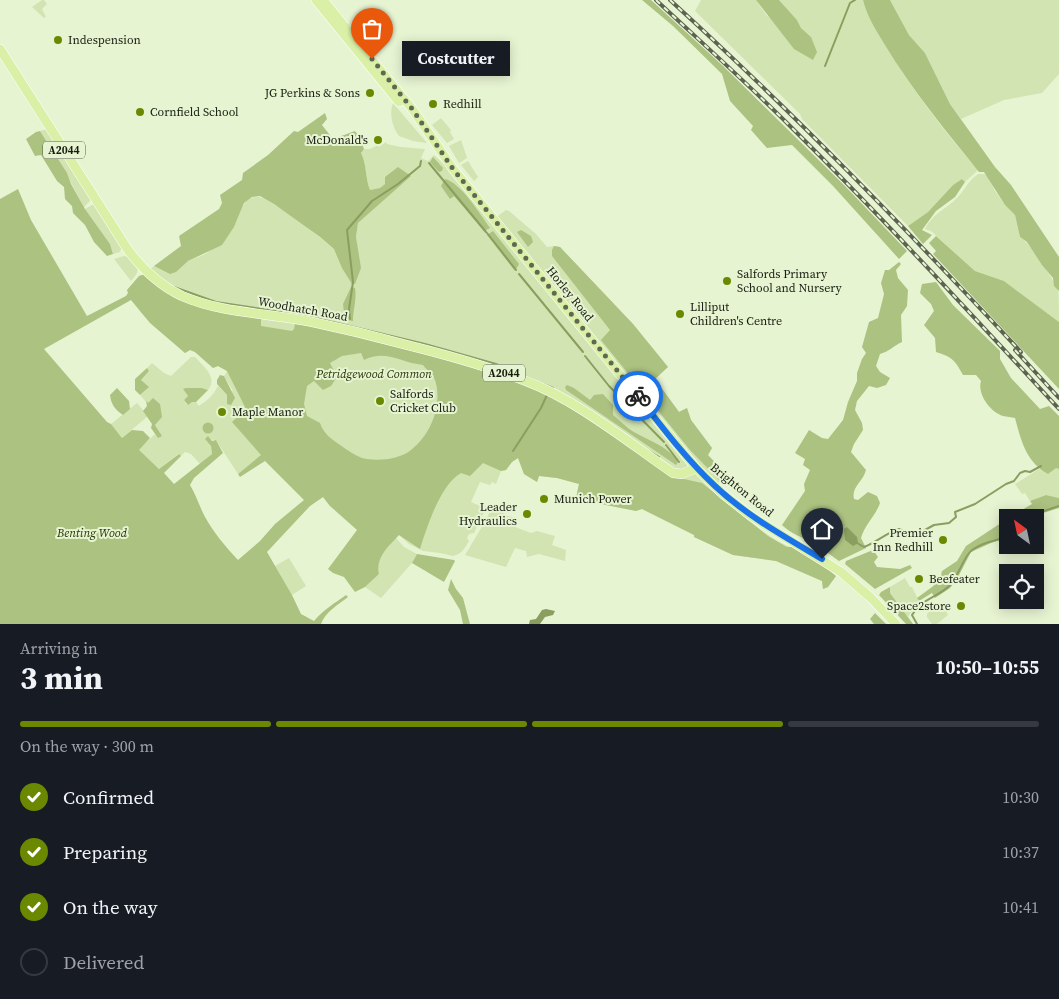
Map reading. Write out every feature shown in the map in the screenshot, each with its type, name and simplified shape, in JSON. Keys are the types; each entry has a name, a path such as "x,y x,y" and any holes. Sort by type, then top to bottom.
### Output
{"main road":[{"name":"Horley Road","path":"316,0 374,72 428,133"},
{"name":"Horley Road","path":"324,0 403,96 453,169 696,468"},
{"name":"Woodhatch Road","path":"0,49 128,250 144,269 169,289 182,296 210,305 330,326 424,349 493,369 551,392 673,473 682,474 696,468"},
{"name":"Brighton Road","path":"696,468 723,494 751,516 841,572 871,598 894,623"}],"green space":[{"path":"42,0 47,4 42,9 46,17 44,18 32,7"},
{"path":"642,0 651,0 722,65 845,186 907,251 899,259 833,186 792,145 767,148 751,130 753,126 730,101 722,74 673,26"},
{"path":"701,0 756,0 767,16 811,37 801,28 797,20 779,0 863,0 872,23 906,77 940,125 978,170 965,182 962,179 953,185 928,212 908,226 802,119 800,114 695,11"},
{"path":"756,0 779,0 797,20 801,28 811,37 817,52 813,60 794,49"},
{"path":"863,0 890,0 909,35 925,53 950,104 995,167 1011,185 1059,257 1059,291 1054,286 1053,278 1027,242 1020,237 1015,215 1005,205 984,172 979,172 895,62 872,23"},
{"path":"890,0 1059,0 1059,74 1042,93 1004,100 961,119 950,104 925,53 909,35"},
{"path":"393,103 427,143 399,136 392,120 391,111"},
{"path":"325,113 327,119 322,125 333,139 355,131 360,138 364,149 361,153 370,190 380,188 385,184 385,177 398,167 411,176 358,223 356,237 361,268 355,284 352,284 342,268 334,249 274,204 260,196 252,197 244,203 234,227 222,245 188,261 176,272 170,274 154,266 181,246 179,236 219,209 222,203 220,195 242,180 243,173 268,155 294,131 298,132"},
{"path":"441,118 451,130 450,132 454,139 447,143 432,125"},
{"path":"47,130 91,200 84,207 58,159 40,131"},
{"path":"40,131 67,173 85,209 110,244 113,254 107,256 94,242 85,225 73,213 72,206 65,199 64,187 57,181 41,155 35,156 26,139"},
{"path":"461,140 467,158 459,163 449,146"},
{"name":"Petridgewood Common","path":"386,142 387,144 401,147 425,149 421,158 428,161 434,155 446,166 490,222 506,210 509,211 536,234 547,247 560,247 633,324 668,367 655,379 679,412 687,408 691,420 712,448 708,455 725,473 713,492 765,533 792,547 836,576 828,587 823,589 822,581 776,561 733,555 694,537 694,535 642,509 636,511 579,501 576,498 579,484 557,478 539,476 537,482 524,474 518,458 506,470 501,471 496,484 492,482 490,485 480,482 471,502 487,507 481,518 477,519 478,525 474,533 469,534 467,538 469,541 465,548 459,554 453,556 423,551 409,544 387,524 330,506 323,497 310,506 261,456 238,474 216,440 206,439 211,446 212,454 200,464 191,454 185,452 181,456 178,454 159,469 138,450 155,434 158,438 160,433 147,403 140,395 148,387 141,380 149,371 147,368 152,363 171,376 191,357 195,357 206,368 211,376 211,385 208,390 202,388 183,389 188,396 184,400 187,405 196,402 199,406 210,398 218,386 227,395 233,391 224,376 227,371 218,366 213,368 195,352 190,350 185,353 145,317 127,290 154,266 168,272 174,272 190,260 210,251 232,229 244,204 253,197 265,199 274,204 334,249 357,244 358,223 410,176 370,190 361,153 364,149 370,149 378,145 379,147"},
{"path":"433,157 443,168 442,171 439,172 430,162"},
{"path":"468,161 478,177 474,181 461,165"},
{"path":"978,174 985,174 988,177 995,191 1015,215 1020,237 1036,254 1055,284 1058,290 1059,322 1004,281 975,271 931,231 925,229 931,219 957,198"},
{"path":"445,179 464,193 490,228 484,231 454,196 450,199 441,186"},
{"path":"962,179 965,182 955,197 936,211 922,230 932,235 923,244 908,226 928,212 953,185"},
{"name":"Benting Wood","path":"18,189 31,220 87,316 126,296 127,290 139,276 145,274 164,291 258,317 261,319 261,326 292,331 295,324 343,332 459,363 546,392 675,477 702,483 768,536 787,547 792,547 836,576 828,587 823,589 822,581 776,561 733,555 694,537 694,535 642,509 636,511 579,501 576,498 579,484 557,478 539,476 537,482 524,474 518,458 506,470 501,471 483,463 470,476 461,473 453,479 435,507 420,549 399,535 381,558 378,568 379,574 365,587 355,592 344,577 328,569 357,530 330,506 323,497 310,506 267,552 301,614 314,621 333,604 346,595 348,597 329,612 321,624 0,624 0,199","holes":["131,300 150,323 185,353 190,350 195,352 213,368 218,366 227,371 246,409 232,422 261,455 238,474 240,477 265,461 304,500 275,524 260,541 238,560 211,527 190,485 194,478 223,453 216,440 212,441 208,436 205,439 211,446 212,454 174,484 164,473 181,456 179,454 159,469 139,450 150,438 143,431 132,430 122,438 44,349","361,353 364,360 372,357 387,356 423,365 435,380 437,399 434,418 418,444 407,453 390,459 378,460 361,457 332,439 326,434 320,423 307,416 304,404 307,386 314,381 323,390 331,386 337,377 330,363 342,356"]},
{"path":"94,204 122,245 120,252 113,254 110,244 85,209"},
{"path":"521,230 531,236 533,242 528,247 517,232"},
{"path":"493,231 519,264 515,271 487,235"},
{"path":"936,236 975,271 1004,281 1059,322 1059,389 933,254 936,251 929,243"},
{"path":"554,246 560,247 633,324 668,367 655,379 679,412 687,408 691,420 712,448 708,455 725,473 721,482 690,450 601,340 610,330 552,256"},
{"path":"124,256 129,257 138,269 137,274 131,281 114,259"},
{"path":"899,262 901,264 896,270 898,278 908,290 907,306 901,315 902,342 880,354 876,366 880,372 890,378 886,385 877,388 869,386 857,401 855,410 862,423 863,430 851,452 866,470 854,491 854,499 858,500 868,492 877,496 880,503 861,538 866,548 839,561 782,525 805,491 804,484 810,470 803,465 805,459 795,453 809,430 822,438 828,439 843,420 857,381 857,373 866,353 862,347 869,322 878,318 884,294 881,283 885,270 889,270"},
{"path":"936,282 953,305 1000,351 1000,359 1011,378 1040,409 1049,406 1059,416 1059,469 1056,468 1048,474 1034,463 1025,450 1015,418 998,414 989,407 981,391 981,381 976,375 963,375 953,360 936,352 935,338 924,325 934,311 931,304 920,293 922,284"},
{"path":"351,287 355,288 353,321 345,320 343,304"},
{"path":"147,368 149,371 141,380 149,387 140,395 135,390 135,379"},
{"path":"220,375 224,376 235,398 231,405 227,404 227,395 217,384"},
{"path":"567,385 590,400 594,395 603,394 613,405 613,415 634,432 668,451 678,462 676,465 566,390 565,387"},
{"path":"117,388 129,401 130,409 123,415 114,406 110,395"},
{"path":"183,389 208,390 196,402 188,405 184,400 188,396"},
{"path":"153,398 160,404 162,417 155,425 162,436 158,438 151,428 152,424 143,411 147,406 146,401 148,403"},
{"path":"137,403 148,416 122,438 111,424"},
{"path":"208,422 214,428 208,434 202,428"},
{"path":"1056,467 1059,469 1059,498 1046,495 1030,501 1025,493 1022,494 1015,484 1039,469 1048,474"},
{"path":"1046,495 1059,498 1059,508 1044,513 1044,509 1024,509 1032,504 1030,501"},
{"path":"493,504 496,508 505,511 504,515 516,518 515,527 531,533 537,531 555,536 552,545 566,550 565,561 539,554 527,557 526,551 515,548 506,567 465,555 486,520"},
{"path":"999,524 999,540 971,552 957,579 950,588 935,598 932,593 919,601 917,598 940,580 942,571 957,561 966,546"},
{"path":"396,538 404,547 417,554 412,563 381,598 365,587 379,574 380,559"},
{"path":"873,550 878,557 874,562 877,567 900,569 910,565 912,568 875,589 845,564 846,561"},
{"path":"417,554 455,561 444,582 412,563"},
{"path":"289,558 306,586 292,595 275,566"},
{"path":"905,578 919,601 908,617 890,593 890,587"},
{"path":"451,579 463,598 470,624 463,624 460,610 448,590"},
{"path":"890,587 890,593 913,624 906,624 879,595"},
{"path":"939,603 944,607 948,615 937,624 932,624 927,614"},
{"path":"875,613 886,624 874,624 870,619"}],"shaded area":[{"path":"847,527 857,537 858,543 853,546 845,540 844,529"},
{"path":"542,610 555,611 553,615 545,617 540,624 529,624 530,620 536,619"}],"waterway":[{"path":"825,66 850,3 855,0"},
{"path":"350,319 349,309 353,282 347,230 372,201 398,184 420,166 421,161"},
{"path":"429,163 486,232"},
{"path":"487,233 516,270"},
{"path":"519,274 583,352"},
{"path":"174,287 216,302 308,316 425,344 496,364 553,388"},
{"path":"585,356 609,386 664,442"},
{"path":"513,451 541,408 547,395"},
{"path":"666,445 679,462"},
{"path":"649,451 659,457"},
{"path":"857,543 864,547 899,529 914,536 934,525 949,523 956,517 955,512 975,504 1014,481 1020,473 1030,472 1041,466"},
{"path":"1044,511 1059,506"},
{"path":"917,624 912,615 916,609 951,584 971,551 984,544 999,540"}],"railway":[{"path":"656,0 758,94 825,161 1059,409"},
{"path":"670,0 761,85 849,173 1021,352"},
{"path":"1015,350 1059,398"}],"way so far":[{"path":"372,59 441,148 453,169 638,396"}],"place":[{"name":"Indespension","path":"58,40"},
{"name":"Costcutter","path":"372,59"},
{"name":"JG Perkins & Sons","path":"370,93"},
{"name":"Redhill","path":"433,104"},
{"name":"Cornfield School","path":"140,112"},
{"name":"McDonald's","path":"378,140"},
{"name":"Salfords Primary School and Nursery","path":"727,281"},
{"name":"Lilliput Children's Centre","path":"680,314"},
{"name":"Salfords Cricket Club","path":"380,401"},
{"name":"Maple Manor","path":"222,412"},
{"name":"Munich Power","path":"544,499"},
{"name":"Leader Hydraulics","path":"527,514"},
{"name":"Premier Inn Redhill","path":"943,540"},
{"name":"Beefeater","path":"919,579"},
{"name":"Space2store","path":"961,606"}],"route":[{"path":"638,396 696,468 723,494 751,516 822,559"}]}
